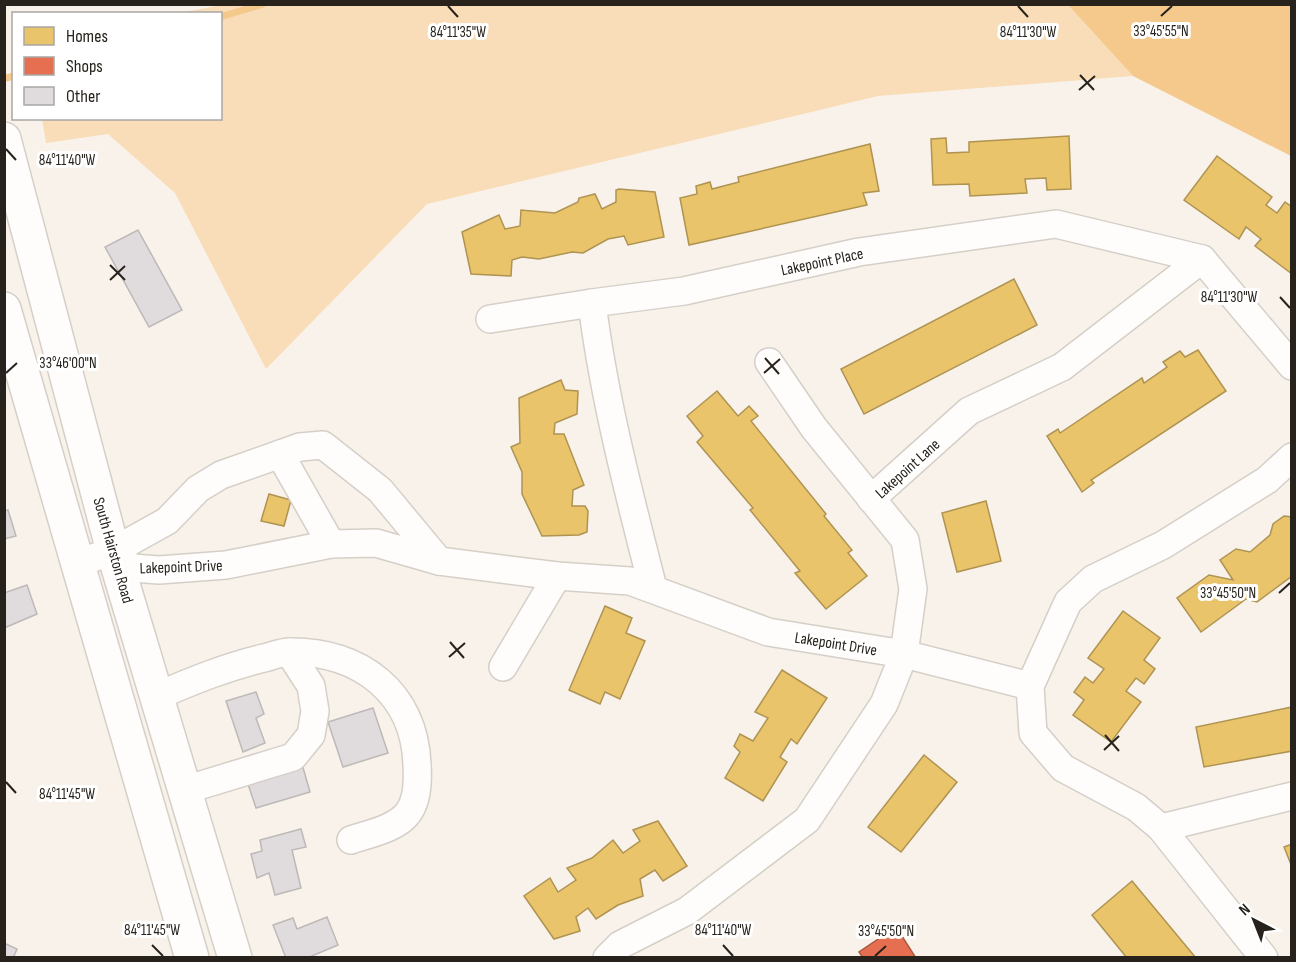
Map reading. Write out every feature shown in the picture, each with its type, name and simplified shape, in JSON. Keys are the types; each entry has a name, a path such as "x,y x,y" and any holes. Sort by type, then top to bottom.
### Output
{"main road":[{"name":"South Hairston Road","path":"4,139 113,551 235,957"},
{"path":"4,309 192,957"}],"street":[{"name":"Lakepoint Place","path":"490,319 684,291 860,252 1056,224 1202,259"},
{"path":"1202,259 1292,366"},
{"name":"Lakepoint Lane","path":"607,957 620,945 687,911 807,820 884,704 904,654 914,589 905,540 871,499 969,411 1062,367 1202,259"},
{"path":"592,303 597,348 625,479 653,588"},
{"path":"769,362 814,428 871,499"},
{"name":"Lakepoint Drive","path":"439,561 380,490 323,445 300,447 242,466 205,484 167,521 113,551 132,568 159,570 226,565 331,544 376,543 439,561 557,576 630,581 768,632 904,654 1030,686"},
{"path":"280,454 331,544"},
{"path":"1264,957 1161,828 1136,807 1063,768 1033,733 1030,686 1068,602 1093,579 1163,545 1267,480 1292,457"},
{"path":"78,563 113,551"},
{"path":"503,667 557,576"},
{"path":"156,696 228,666 289,652 337,657 384,682 406,711 417,744 418,785 408,813 392,825 351,840"},
{"path":"185,790 293,757 311,735 315,711 311,687 289,652"},
{"path":"1161,828 1292,796"}],"shaded area":[{"path":"227,4 1068,5 1133,76 878,96 427,204 266,369 175,193 108,134 46,143 42,120 222,120 222,12 184,12"},
{"path":"1068,5 1291,5 1291,156 1133,76"}],"building: Homes":[{"path":"1069,136 1071,189 1047,190 1046,178 1025,179 1027,193 970,196 969,184 933,185 931,139 946,138 947,153 969,152 969,142"},
{"path":"870,144 879,191 863,193 867,205 689,245 680,198 697,194 696,186 710,182 712,189 739,182 738,177"},
{"path":"1217,156 1272,197 1266,205 1277,213 1285,202 1292,207 1292,274 1255,246 1261,239 1246,227 1239,239 1184,200"},
{"path":"616,190 655,192 664,237 628,245 624,236 608,239 583,253 572,252 539,259 522,257 512,260 511,276 471,274 462,232 499,215 505,229 520,226 521,210 555,213 578,202 579,198 595,194 602,209 616,202"},
{"path":"1014,279 1037,325 864,414 841,369"},
{"path":"1198,350 1226,391 1091,480 1094,483 1082,492 1047,436 1058,429 1060,433 1142,378 1144,383 1167,367 1163,362 1180,351 1185,357"},
{"path":"561,380 565,390 578,391 577,414 555,423 554,434 564,434 584,485 573,490 572,506 585,506 588,511 587,532 579,535 542,536 522,494 522,472 511,447 520,443 519,398"},
{"path":"717,391 738,416 749,406 758,416 751,421 826,514 824,516 852,550 848,553 867,576 826,609 795,573 800,571 750,510 753,508 697,442 703,436 687,416"},
{"path":"269,494 291,500 284,526 261,521"},
{"path":"986,501 1001,561 957,572 942,513"},
{"path":"1284,516 1292,517 1292,576 1257,602 1246,599 1201,632 1177,598 1209,575 1233,580 1220,560 1236,549 1250,552 1270,535 1273,524"},
{"path":"605,606 632,618 626,633 645,641 620,699 605,692 600,704 569,690"},
{"path":"1123,611 1160,638 1144,660 1155,669 1144,684 1136,678 1126,691 1141,702 1111,742 1073,715 1084,700 1074,692 1085,677 1093,683 1104,669 1088,658"},
{"path":"782,670 827,698 797,744 791,739 780,757 787,762 763,801 725,778 740,752 734,746 740,734 753,741 768,718 755,712"},
{"path":"1292,707 1292,751 1204,767 1196,727"},
{"path":"924,755 957,782 901,852 868,827"},
{"path":"658,821 687,866 663,881 655,870 640,879 643,896 618,905 596,919 588,908 576,917 580,931 554,939 524,896 550,878 558,892 576,880 567,868 592,858 613,840 623,853 640,841 633,830"},
{"path":"1292,844 1292,867 1284,847"},
{"path":"1132,881 1196,958 1127,958 1092,915"}],"building: Shops":[{"path":"896,927 916,958 863,958 859,952"}],"building: Other":[{"path":"138,230 182,310 149,327 105,247"},
{"path":"8,510 16,536 4,539 4,511"},
{"path":"27,585 37,614 4,628 4,593"},
{"path":"256,692 264,714 256,718 265,743 243,752 226,701"},
{"path":"373,708 388,753 343,767 328,722"},
{"path":"302,764 310,792 256,808 247,781"},
{"path":"301,829 306,847 292,850 301,888 275,895 269,873 257,878 251,854 262,851 260,840"},
{"path":"327,917 338,945 307,958 286,958 273,925 293,918 297,929"},
{"path":"4,943 17,949 13,958 4,958"}],"waterway":[{"path":"222,16 263,4"},
{"path":"6,78 12,76"}]}
